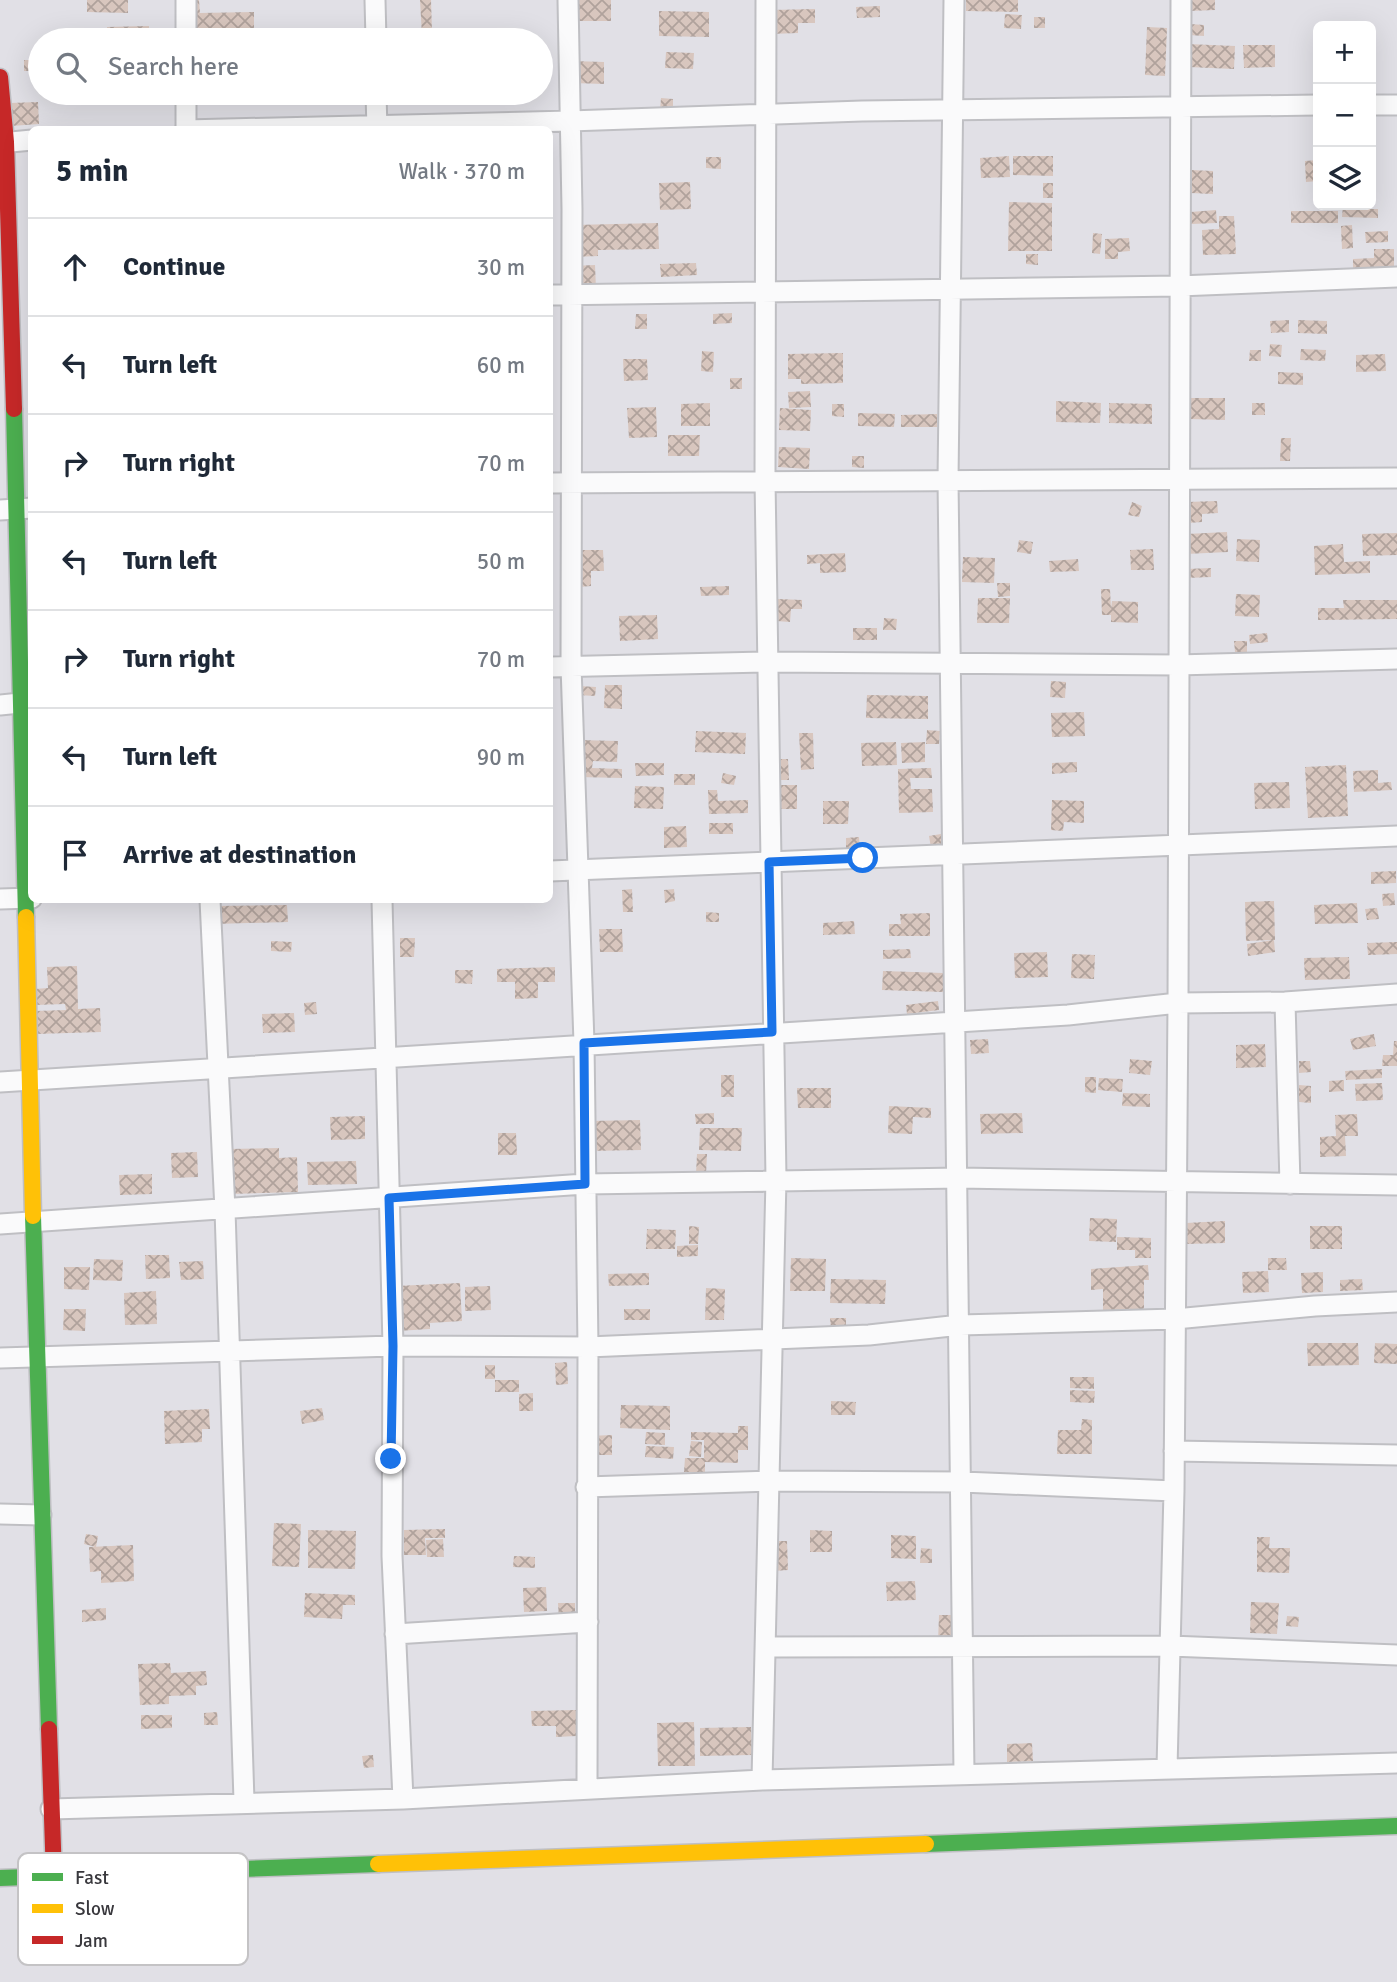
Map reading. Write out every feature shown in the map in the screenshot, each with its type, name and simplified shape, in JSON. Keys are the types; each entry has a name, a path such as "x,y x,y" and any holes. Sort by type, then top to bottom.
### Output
{"main road":[{"path":"0,77 6,320 27,702 28,800"},
{"path":"29,903 36,1357 53,1853"},
{"path":"248,1870 1397,1826"},
{"path":"0,1878 18,1878"}],"street":[{"path":"186,0 186,28"},
{"path":"375,0 376,28"},
{"path":"568,0 571,666 584,1043 588,1347 587,1788"},
{"path":"762,1780 776,1179 765,480 765,0"},
{"path":"954,0 948,480 959,1178 964,1773"},
{"path":"1167,1768 1174,1491 1178,1003 1178,105 1181,0"},
{"path":"186,105 186,126"},
{"path":"376,105 377,126"},
{"path":"432,126 765,113 1313,105"},
{"path":"1376,105 1397,105"},
{"path":"3,143 28,140"},
{"path":"553,295 1179,286 1397,277"},
{"path":"6,320 28,318"},
{"path":"553,483 1397,478"},
{"path":"553,667 950,661 1177,665 1397,659"},
{"path":"0,705 27,702"},
{"path":"553,871 954,852 1397,836"},
{"path":"0,899 28,898"},
{"path":"210,903 225,1210 244,1801"},
{"path":"382,903 393,1346 395,1633 403,1799"},
{"path":"0,1082 584,1043 955,1022 1178,1003 1285,1002 1397,994"},
{"path":"1285,1002 1290,1184"},
{"path":"0,1224 34,1224 585,1184 959,1178 1397,1185"},
{"path":"0,1358 393,1346 588,1347 869,1335 960,1325 1175,1319 1315,1306 1397,1302"},
{"path":"1174,1451 1397,1455"},
{"path":"586,1486 771,1481 962,1482 1174,1491"},
{"path":"0,1514 41,1515"},
{"path":"395,1633 588,1622"},
{"path":"767,1647 1170,1646 1397,1655"},
{"path":"51,1809 244,1801 403,1799 587,1788 964,1773 1397,1763"}],"building":[{"path":"87,0 128,0 128,13 87,12"},
{"path":"189,0 199,0 200,13 254,12 254,28 190,28"},
{"path":"420,0 431,0 432,28 422,28"},
{"path":"573,0 611,0 611,21 573,21"},
{"path":"966,0 1018,0 1018,12 966,11"},
{"path":"1189,0 1215,0 1215,10 1189,11"},
{"path":"880,6 880,17 857,18 856,7"},
{"path":"815,9 815,23 798,23 798,33 771,34 770,10"},
{"path":"659,11 709,12 709,37 659,36"},
{"path":"1005,14 1022,15 1021,29 1004,28"},
{"path":"1034,17 1045,17 1045,28 1034,28"},
{"path":"1190,24 1204,25 1204,36 1189,35"},
{"path":"149,26 149,28 107,28"},
{"path":"1147,27 1167,28 1165,76 1145,75"},
{"path":"1188,44 1235,46 1234,69 1188,67"},
{"path":"1243,45 1275,45 1275,67 1244,68"},
{"path":"666,52 694,53 693,69 665,68"},
{"path":"24,60 28,60 28,71 24,71"},
{"path":"572,61 604,62 604,84 572,83"},
{"path":"661,98 673,99 673,111 660,110"},
{"path":"10,103 38,105 39,124 11,126"},
{"path":"1009,156 1010,177 981,178 980,158"},
{"path":"1013,156 1053,156 1053,176 1013,175"},
{"path":"706,157 721,157 721,169 706,168"},
{"path":"1313,160 1313,181 1306,182 1305,161"},
{"path":"1191,170 1213,171 1213,194 1190,193"},
{"path":"690,182 691,209 660,210 659,183"},
{"path":"1043,183 1053,183 1053,198 1043,198"},
{"path":"1009,202 1052,203 1052,251 1008,251"},
{"path":"1378,209 1378,218 1342,217 1343,210"},
{"path":"1216,210 1217,223 1191,224 1190,212"},
{"path":"1291,211 1338,211 1338,223 1291,223"},
{"path":"1219,216 1234,216 1236,254 1203,255 1202,230 1219,229"},
{"path":"658,223 659,249 598,250 598,256 574,257 573,225"},
{"path":"1352,225 1353,248 1342,249 1341,226"},
{"path":"1388,231 1388,242 1366,243 1365,232"},
{"path":"1093,233 1102,234 1100,254 1092,253"},
{"path":"1129,238 1130,251 1118,252 1118,259 1105,259 1105,239"},
{"path":"1374,249 1394,249 1394,276 1353,270 1353,259 1374,258"},
{"path":"1026,254 1038,254 1038,265 1026,264"},
{"path":"696,263 697,275 661,277 660,264"},
{"path":"595,265 596,289 574,289 573,266"},
{"path":"732,313 732,323 713,324 713,314"},
{"path":"636,314 647,314 647,329 635,329"},
{"path":"1289,320 1289,332 1271,333 1270,321"},
{"path":"1298,320 1327,321 1327,334 1298,333"},
{"path":"1270,344 1282,345 1281,357 1269,356"},
{"path":"1301,349 1326,350 1325,361 1300,360"},
{"path":"1250,350 1261,350 1261,361 1249,361"},
{"path":"702,351 714,352 713,372 701,371"},
{"path":"843,353 843,383 801,384 801,379 788,379 788,354"},
{"path":"1385,354 1386,371 1356,372 1356,355"},
{"path":"623,359 647,359 648,380 624,381"},
{"path":"1278,372 1303,373 1303,385 1278,384"},
{"path":"730,378 742,378 742,389 730,389"},
{"path":"810,391 811,407 789,408 788,392"},
{"path":"1188,398 1225,398 1225,420 1188,419"},
{"path":"1056,401 1101,403 1100,423 1056,422"},
{"path":"710,403 710,426 681,426 681,404"},
{"path":"1109,403 1152,404 1152,424 1109,423"},
{"path":"1252,403 1265,403 1265,415 1252,415"},
{"path":"832,404 844,404 844,417 832,416"},
{"path":"656,407 657,437 629,438 627,408"},
{"path":"780,408 811,410 810,431 779,430"},
{"path":"858,413 895,414 894,427 858,426"},
{"path":"937,414 937,427 901,427 901,415"},
{"path":"668,435 700,435 699,456 668,456"},
{"path":"1281,438 1291,438 1290,461 1280,461"},
{"path":"779,447 810,448 809,469 778,467"},
{"path":"852,456 864,456 864,468 852,467"},
{"path":"1217,501 1218,513 1202,514 1202,522 1188,523 1187,502"},
{"path":"1132,502 1142,506 1139,517 1128,515"},
{"path":"1227,532 1228,552 1186,554 1186,534"},
{"path":"1397,533 1397,555 1363,556 1362,534"},
{"path":"1237,539 1260,540 1259,562 1236,561"},
{"path":"1019,540 1033,542 1031,554 1017,552"},
{"path":"1343,544 1344,562 1370,561 1370,573 1315,575 1314,546"},
{"path":"1153,549 1154,570 1131,570 1130,550"},
{"path":"578,550 603,550 604,571 591,571 591,586 579,587"},
{"path":"845,553 846,572 820,573 820,563 807,564 807,555"},
{"path":"963,557 995,558 994,583 962,582"},
{"path":"1078,559 1079,571 1050,572 1049,561"},
{"path":"1211,568 1211,577 1187,578 1186,569"},
{"path":"997,583 1010,583 1010,596 998,597"},
{"path":"729,586 729,595 701,596 700,587"},
{"path":"1101,589 1110,589 1111,609 1112,601 1138,602 1138,623 1111,622 1111,615 1102,615"},
{"path":"1236,594 1260,595 1259,617 1235,616"},
{"path":"978,598 1010,598 1009,623 977,623"},
{"path":"778,599 802,600 802,609 791,609 790,622 776,621"},
{"path":"1343,600 1397,600 1397,619 1318,620 1318,608 1344,608"},
{"path":"657,615 658,639 620,641 619,616"},
{"path":"884,618 897,619 896,630 883,630"},
{"path":"853,628 877,628 877,640 853,640"},
{"path":"1267,633 1268,642 1250,644 1249,635"},
{"path":"1234,641 1247,641 1247,652 1235,652"},
{"path":"1051,681 1066,682 1065,698 1050,697"},
{"path":"605,685 622,685 622,709 604,708"},
{"path":"579,686 596,687 595,696 578,695"},
{"path":"867,695 928,696 928,719 866,718"},
{"path":"1084,712 1085,736 1052,737 1051,713"},
{"path":"927,730 940,731 939,744 926,744"},
{"path":"696,731 746,733 745,754 695,752"},
{"path":"799,733 813,733 814,769 801,770"},
{"path":"578,740 618,741 617,762 593,761 592,768 622,769 622,778 577,777"},
{"path":"896,742 897,765 862,766 861,743"},
{"path":"925,742 925,762 902,763 901,743"},
{"path":"771,759 788,759 789,780 771,780"},
{"path":"1077,762 1077,772 1052,774 1052,763"},
{"path":"635,763 664,763 664,775 636,776"},
{"path":"1346,765 1348,816 1308,818 1305,767"},
{"path":"931,768 932,778 910,778 911,789 932,789 933,812 899,813 898,769"},
{"path":"1378,770 1378,783 1391,782 1392,790 1354,792 1353,771"},
{"path":"723,773 736,776 734,785 721,783"},
{"path":"674,774 695,774 695,785 674,785"},
{"path":"1289,782 1290,808 1255,809 1254,783"},
{"path":"770,785 797,785 797,809 771,809"},
{"path":"635,786 664,787 663,809 634,808"},
{"path":"708,790 717,790 718,801 748,800 748,813 709,814"},
{"path":"1052,800 1084,801 1084,823 1064,822 1063,831 1051,830"},
{"path":"823,801 849,801 848,824 823,824"},
{"path":"709,823 733,823 733,834 709,834"},
{"path":"686,826 687,847 664,848 664,827"},
{"path":"941,834 943,846 931,848 929,836"},
{"path":"859,837 860,852 846,853 846,838"},
{"path":"1396,871 1396,883 1371,884 1371,872"},
{"path":"632,889 633,912 623,912 622,890"},
{"path":"674,889 675,901 665,903 664,890"},
{"path":"1394,893 1395,905 1383,906 1382,894"},
{"path":"1274,901 1275,940 1246,941 1245,902"},
{"path":"1357,903 1358,923 1315,924 1314,905"},
{"path":"287,905 288,922 214,924 214,906"},
{"path":"1377,908 1379,919 1367,920 1365,909"},
{"path":"706,912 719,913 719,922 706,922"},
{"path":"930,913 930,936 889,936 889,924 901,924 900,914"},
{"path":"854,921 855,934 823,935 823,923"},
{"path":"599,929 622,929 623,952 600,952"},
{"path":"400,938 415,938 414,957 400,957"},
{"path":"1274,940 1275,952 1248,956 1247,944"},
{"path":"271,941 292,942 291,952 271,951"},
{"path":"1397,942 1397,954 1368,955 1367,943"},
{"path":"910,949 911,958 883,959 883,950"},
{"path":"1047,952 1048,977 1015,978 1014,953"},
{"path":"1072,954 1095,955 1094,979 1071,978"},
{"path":"1349,957 1350,979 1305,980 1304,958"},
{"path":"77,966 78,1009 100,1008 101,1032 36,1034 35,1011 66,1010 65,1004 35,1005 34,989 48,988 47,967"},
{"path":"555,967 555,982 538,982 538,998 515,999 515,982 497,982 497,969"},
{"path":"455,970 473,970 472,984 455,983"},
{"path":"883,971 943,973 943,992 882,990"},
{"path":"938,1001 939,1010 907,1014 906,1005"},
{"path":"316,1002 317,1014 305,1015 304,1003"},
{"path":"294,1013 295,1032 263,1033 262,1014"},
{"path":"1374,1034 1376,1046 1353,1050 1350,1039"},
{"path":"988,1039 989,1053 971,1054 970,1040"},
{"path":"1394,1041 1397,1041 1397,1066 1382,1066 1383,1055 1393,1055"},
{"path":"1265,1044 1266,1067 1236,1068 1236,1045"},
{"path":"1130,1059 1152,1061 1150,1075 1129,1073"},
{"path":"1299,1061 1310,1061 1311,1072 1299,1073"},
{"path":"1382,1069 1382,1078 1346,1080 1345,1071"},
{"path":"721,1075 734,1075 734,1097 721,1097"},
{"path":"1085,1077 1096,1077 1096,1093 1085,1092"},
{"path":"1099,1078 1123,1079 1122,1092 1098,1090"},
{"path":"1344,1080 1344,1091 1329,1092 1329,1081"},
{"path":"1382,1083 1383,1100 1356,1101 1355,1084"},
{"path":"1299,1085 1311,1086 1311,1103 1299,1102"},
{"path":"797,1088 831,1088 831,1108 798,1108"},
{"path":"1123,1093 1150,1094 1150,1107 1122,1106"},
{"path":"889,1106 931,1108 931,1118 913,1117 912,1134 888,1133"},
{"path":"714,1113 714,1124 696,1124 695,1114"},
{"path":"1022,1113 1023,1133 981,1134 980,1114"},
{"path":"1357,1114 1358,1136 1345,1136 1346,1156 1320,1157 1320,1137 1336,1136 1335,1115"},
{"path":"365,1116 365,1139 331,1140 330,1117"},
{"path":"640,1120 641,1150 588,1151 588,1121"},
{"path":"700,1128 742,1128 741,1151 699,1150"},
{"path":"498,1133 516,1133 517,1155 498,1155"},
{"path":"279,1148 279,1158 297,1157 298,1192 230,1194 228,1149"},
{"path":"197,1152 198,1177 172,1178 171,1153"},
{"path":"697,1154 707,1154 706,1175 696,1174"},
{"path":"356,1161 357,1184 308,1185 307,1162"},
{"path":"152,1174 152,1194 120,1195 119,1175"},
{"path":"1090,1218 1117,1219 1116,1242 1089,1241"},
{"path":"1225,1221 1225,1243 1186,1244 1186,1223"},
{"path":"689,1226 699,1227 698,1244 689,1244"},
{"path":"1310,1226 1342,1226 1342,1249 1310,1249"},
{"path":"647,1229 676,1230 675,1249 646,1249"},
{"path":"1117,1237 1151,1238 1151,1258 1135,1258 1135,1250 1117,1250"},
{"path":"698,1245 698,1256 677,1257 677,1246"},
{"path":"145,1255 169,1255 170,1278 146,1279"},
{"path":"791,1258 826,1259 825,1291 790,1291"},
{"path":"1268,1258 1286,1258 1287,1270 1268,1270"},
{"path":"94,1259 123,1260 122,1281 93,1280"},
{"path":"203,1261 204,1279 181,1280 179,1262"},
{"path":"1148,1265 1149,1280 1144,1280 1144,1310 1103,1311 1103,1289 1091,1290 1091,1269"},
{"path":"64,1267 90,1267 89,1290 64,1289"},
{"path":"1268,1271 1269,1292 1243,1293 1242,1272"},
{"path":"1323,1272 1323,1292 1302,1293 1301,1273"},
{"path":"649,1273 649,1285 609,1286 608,1274"},
{"path":"831,1279 886,1280 885,1304 830,1303"},
{"path":"1362,1279 1363,1290 1340,1291 1340,1280"},
{"path":"460,1283 462,1321 430,1323 430,1329 397,1331 396,1286"},
{"path":"490,1286 491,1310 465,1311 465,1287"},
{"path":"706,1288 725,1289 724,1320 705,1320"},
{"path":"156,1291 157,1324 125,1325 124,1293"},
{"path":"64,1309 86,1309 85,1331 63,1330"},
{"path":"624,1309 650,1309 650,1320 624,1320"},
{"path":"830,1318 846,1318 846,1328 831,1329"},
{"path":"1307,1343 1358,1343 1359,1365 1308,1366"},
{"path":"1375,1343 1397,1344 1397,1364 1374,1363"},
{"path":"567,1362 568,1384 556,1385 555,1363"},
{"path":"485,1365 495,1365 495,1379 485,1379"},
{"path":"1070,1377 1094,1377 1094,1389 1070,1388"},
{"path":"495,1380 519,1380 519,1392 495,1392"},
{"path":"1070,1390 1095,1391 1094,1403 1070,1402"},
{"path":"533,1393 533,1411 519,1411 519,1394"},
{"path":"831,1401 856,1402 855,1415 831,1415"},
{"path":"621,1405 670,1406 670,1430 620,1428"},
{"path":"322,1408 324,1420 302,1424 300,1411"},
{"path":"209,1409 210,1429 202,1429 202,1442 165,1444 164,1411"},
{"path":"1082,1419 1092,1420 1092,1454 1057,1454 1058,1430 1081,1430"},
{"path":"738,1426 748,1426 748,1450 738,1450 738,1463 705,1462 705,1472 684,1472 685,1458 704,1458 704,1440 691,1440 691,1432 738,1433"},
{"path":"646,1432 665,1433 665,1445 645,1444"},
{"path":"612,1435 612,1455 590,1455 589,1436"},
{"path":"691,1441 702,1442 701,1457 689,1456"},
{"path":"646,1446 674,1447 673,1459 645,1457"},
{"path":"274,1523 301,1524 299,1567 272,1566"},
{"path":"445,1529 445,1538 425,1538 426,1555 404,1555 404,1530"},
{"path":"308,1530 356,1531 355,1569 308,1568"},
{"path":"810,1530 832,1531 832,1552 810,1552"},
{"path":"86,1534 98,1536 96,1547 84,1544"},
{"path":"891,1535 916,1536 916,1559 891,1558"},
{"path":"1257,1537 1270,1537 1269,1548 1290,1548 1289,1573 1257,1572"},
{"path":"443,1539 444,1557 427,1557 426,1540"},
{"path":"773,1541 787,1541 788,1570 774,1571"},
{"path":"133,1545 134,1581 101,1583 101,1571 90,1572 89,1547"},
{"path":"921,1548 932,1549 932,1563 920,1563"},
{"path":"514,1556 535,1557 535,1568 513,1567"},
{"path":"915,1581 916,1600 887,1601 886,1582"},
{"path":"546,1587 547,1611 524,1612 523,1588"},
{"path":"305,1593 355,1595 355,1605 343,1605 342,1619 304,1617"},
{"path":"1251,1602 1279,1603 1277,1634 1250,1633"},
{"path":"558,1603 575,1603 575,1618 559,1619"},
{"path":"106,1608 106,1620 82,1622 82,1610"},
{"path":"939,1615 953,1615 952,1642 938,1642"},
{"path":"1287,1616 1299,1617 1298,1627 1286,1626"},
{"path":"170,1663 171,1673 206,1671 207,1685 196,1686 196,1695 169,1696 169,1704 140,1705 138,1664"},
{"path":"576,1710 576,1736 556,1737 556,1726 532,1726 531,1711"},
{"path":"217,1712 218,1725 204,1725 204,1713"},
{"path":"141,1715 172,1715 172,1728 141,1729"},
{"path":"694,1722 695,1766 658,1766 657,1723"},
{"path":"751,1727 752,1755 700,1756 700,1728"},
{"path":"1032,1743 1033,1761 1007,1762 1007,1744"},
{"path":"373,1755 374,1767 364,1768 362,1756"}],"traffic: fast":[{"path":"14,409 26,917"},
{"path":"33,1216 49,1729"},
{"path":"926,1844 1397,1826"},
{"path":"248,1869 378,1864"},
{"path":"0,1878 18,1877"}],"traffic: slow":[{"path":"26,917 33,1216"},
{"path":"378,1864 926,1844"}],"traffic: jam":[{"path":"0,77 6,142 14,409"},
{"path":"49,1729 53,1853"}],"route":[{"path":"391,1459 393,1346 389,1198 585,1184 584,1043 772,1032 769,862 863,858"}]}
